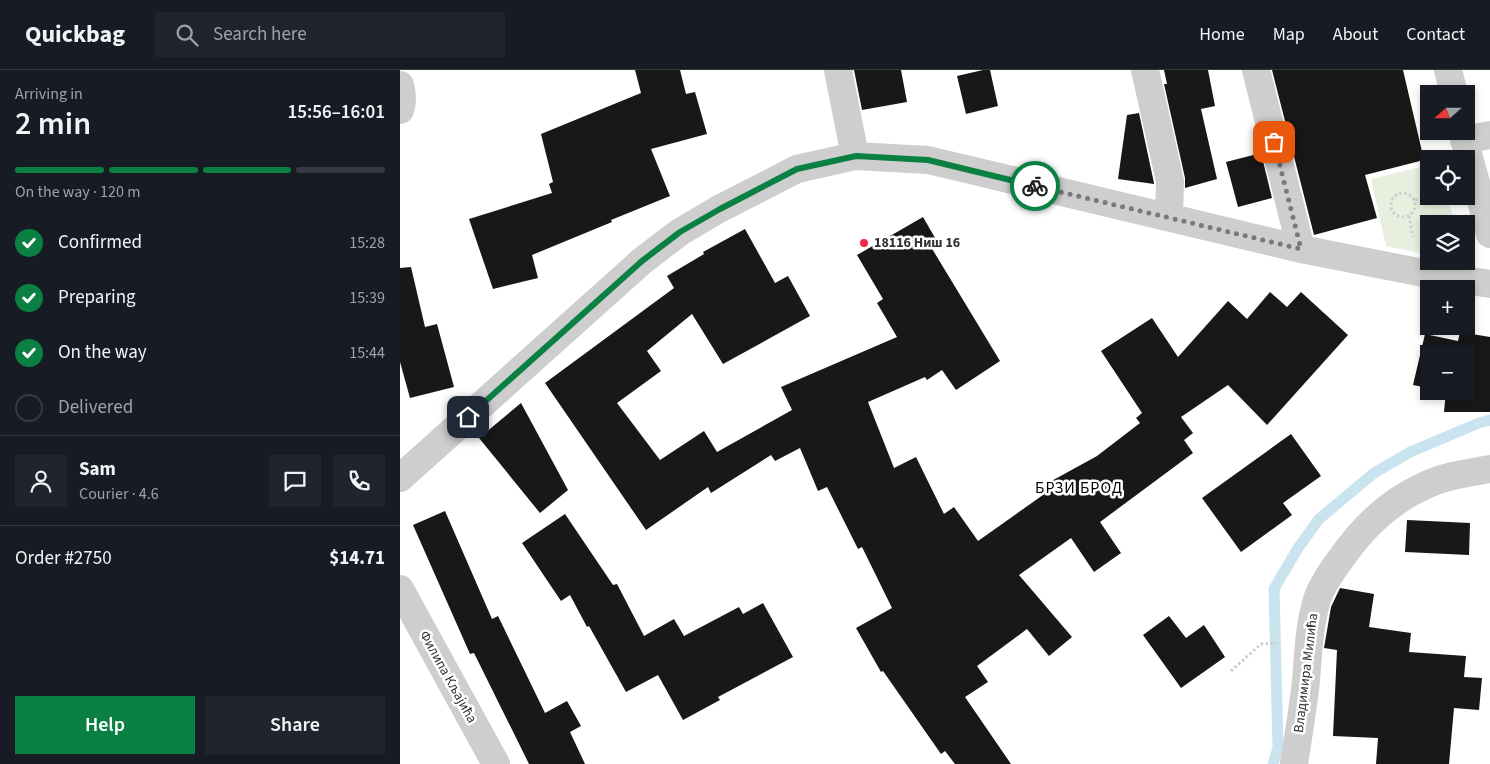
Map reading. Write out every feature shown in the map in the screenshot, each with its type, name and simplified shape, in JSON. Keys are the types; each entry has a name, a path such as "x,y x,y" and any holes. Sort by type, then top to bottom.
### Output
{"street":[{"path":"838,70 856,156"},
{"path":"1145,70 1170,181 1169,218"},
{"path":"1256,70 1301,249"},
{"path":"1448,70 1452,85"},
{"path":"400,85 402,99 400,110"},
{"path":"1473,140 1490,234"},
{"path":"400,478 642,261 680,232 797,169 856,156 928,160 1301,249 1490,284"},
{"name":"Владимира Милића","path":"1294,764 1306,683 1307,642 1316,600 1353,540 1373,519 1397,501 1425,485 1455,476 1490,470"},
{"name":"Филипа Кљајића","path":"400,589 496,764"}],"path":[{"path":"1409,193 1415,200 1416,208 1409,216 1396,215 1391,208 1396,194 1409,193"},
{"path":"1415,200 1420,199"},
{"path":"1409,216 1414,244"},
{"path":"1230,671 1261,644"}],"green space":[{"path":"1420,167 1420,205 1450,205 1452,215 1420,215 1420,253 1386,246 1371,179"}],"building":[{"path":"635,70 680,70 686,94 695,92 707,134 651,149 670,196 532,255 538,278 493,289 469,219 552,193 549,184 553,182 541,134 641,93"},
{"path":"854,70 901,70 907,102 862,110"},
{"path":"990,70 998,106 966,114 957,76"},
{"path":"1164,70 1208,70 1215,106 1201,109 1217,179 1185,188 1185,178 1164,84 1167,84"},
{"path":"1272,70 1403,70 1422,150 1420,150 1420,161 1365,175 1377,218 1314,235"},
{"path":"1139,113 1154,184 1118,179 1127,115"},
{"path":"1261,153 1272,198 1238,207 1226,162"},
{"path":"923,217 938,243 931,247 1000,361 956,390 942,370 927,380 925,377 868,402 894,468 916,457 944,514 954,507 978,541 1050,490 1046,484 1097,456 1140,423 1136,418 1142,413 1101,351 1152,318 1178,357 1228,301 1247,319 1270,292 1287,307 1301,292 1348,335 1267,425 1228,385 1181,417 1193,433 1184,440 1193,453 1100,522 1121,553 1094,572 1071,538 1019,575 1072,637 1049,656 1027,629 977,666 988,682 965,697 1011,764 955,764 945,751 941,754 883,671 881,672 856,628 892,608 862,547 858,549 827,487 818,491 800,448 775,461 771,455 711,493 708,487 646,530 545,383 674,288 667,276 704,254 703,252 745,229 775,283 788,276 810,316 723,364 692,314 647,351 661,371 617,403 660,460 704,431 717,452 792,410 781,387 897,337 877,303 883,299 857,255"},
{"path":"411,267 425,327 437,324 454,387 410,398 400,362 400,268"},
{"path":"1475,334 1490,337 1490,412 1444,412 1445,400 1475,400 1475,345 1422,345 1425,335 1458,341 1459,335"},
{"path":"1420,355 1420,386 1413,385"},
{"path":"521,403 568,490 540,513 479,438"},
{"path":"1291,434 1321,476 1283,503 1292,515 1241,552 1202,498"},
{"path":"445,511 492,619 498,616 545,713 567,701 581,726 570,732 585,764 529,764 474,653 470,654 413,525"},
{"path":"565,514 613,585 617,584 644,636 674,619 684,636 739,607 743,614 763,603 793,657 718,697 720,700 683,720 658,675 626,692 570,595 561,601 522,543"},
{"path":"1407,520 1470,523 1469,555 1405,552"},
{"path":"1340,588 1374,594 1369,627 1411,633 1409,652 1466,656 1464,677 1482,678 1479,710 1454,708 1449,764 1376,764 1378,738 1333,736 1337,650 1324,648 1331,607"},
{"path":"1169,616 1186,638 1204,625 1225,657 1181,688 1143,635"}],"waterway":[{"path":"1273,764 1278,748 1274,589 1298,548 1319,519 1374,473 1410,452 1490,420"}],"way so far":[{"path":"1035,186 1301,249 1274,142"}],"place":[{"name":"18116 Ниш 16","path":"864,243"}],"district":[{"name":"БРЗИ БРОД","path":"1079,488"}],"route":[{"path":"468,417 642,261 680,232 797,169 856,156 928,160 1035,186"}]}
